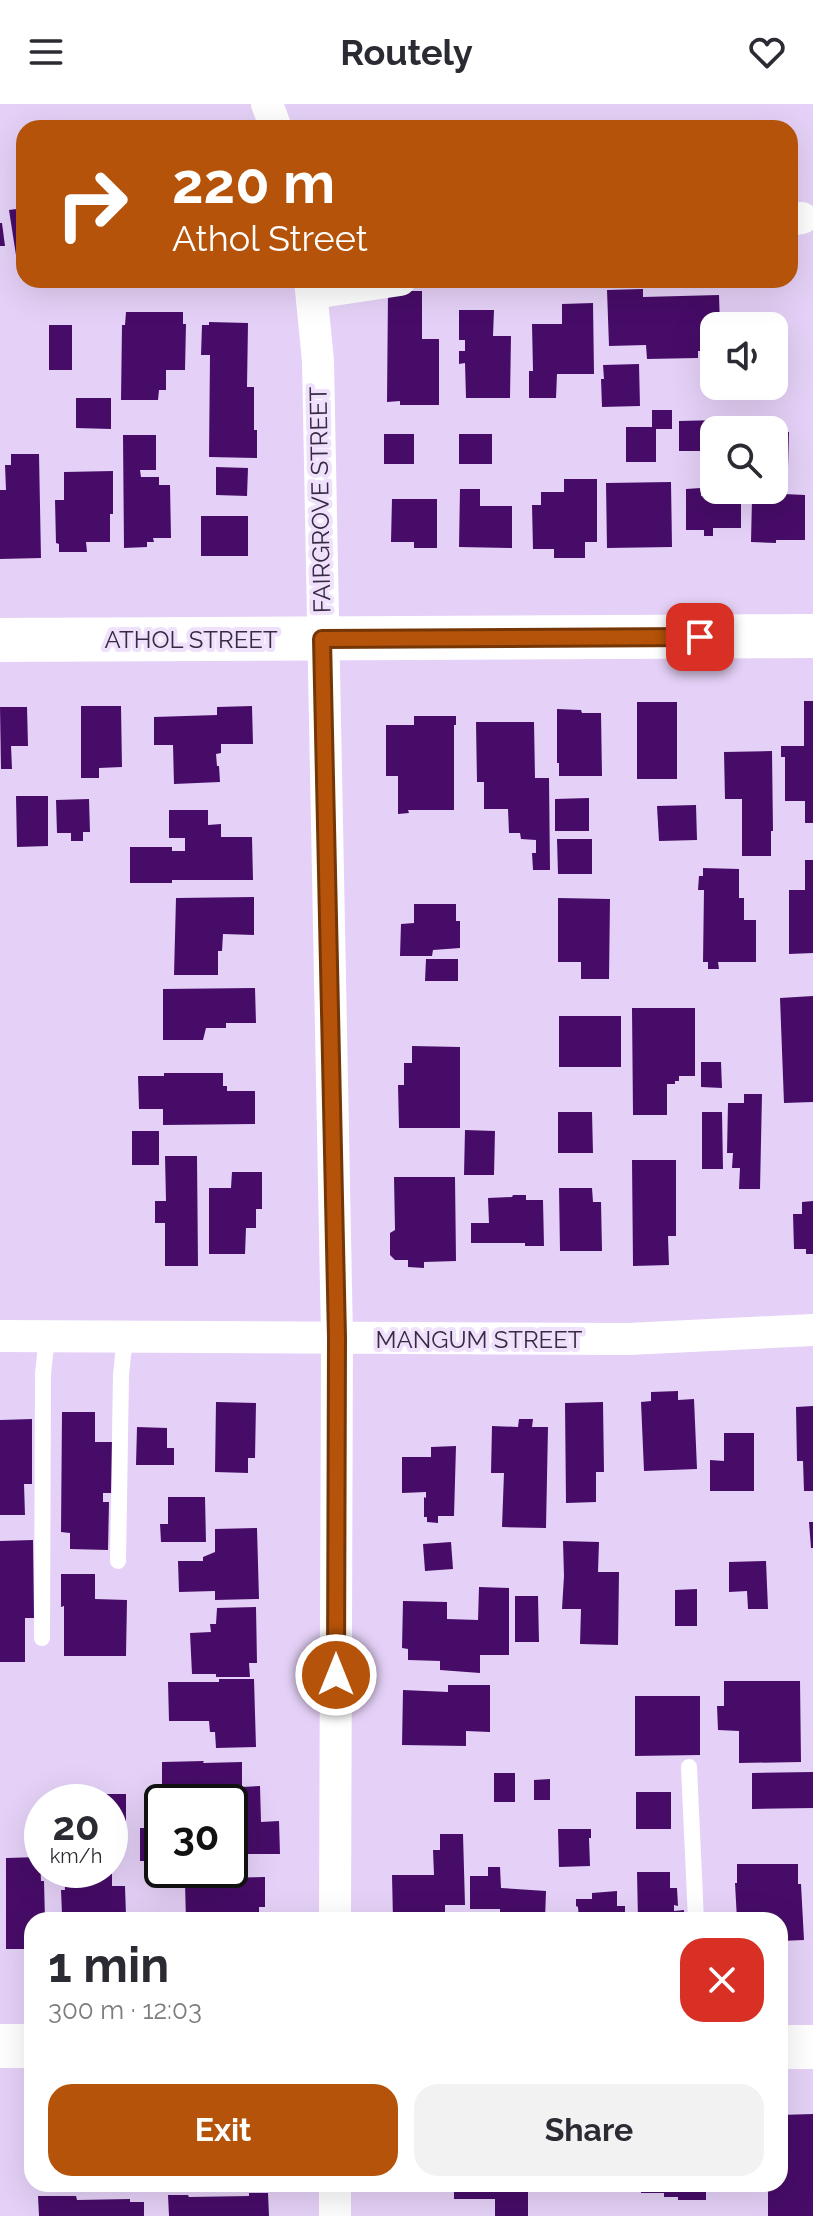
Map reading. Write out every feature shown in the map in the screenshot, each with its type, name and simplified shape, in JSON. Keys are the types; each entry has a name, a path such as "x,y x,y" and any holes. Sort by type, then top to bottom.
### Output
{"street":[{"name":"FAIRGROVE STREET","path":"311,288 318,361 337,1338 335,1912"},
{"name":"ATHOL STREET","path":"0,640 813,636"},
{"name":"MANGUM STREET","path":"0,1336 628,1339 813,1330"},
{"path":"0,2046 24,2046"},
{"path":"788,2047 813,2047"},
{"path":"335,2192 335,2216"}],"lane":[{"path":"42,1638 43,1374 47,1336"},
{"path":"118,1561 121,1375 125,1337"},
{"path":"689,1767 696,1912"}],"building":[{"path":"16,209 16,255 9,210"},
{"path":"2,223 5,246 0,246"},
{"path":"643,289 643,297 719,295 720,312 700,312 698,358 647,359 646,345 609,346 607,290"},
{"path":"388,291 422,291 422,339 439,339 439,405 387,402"},
{"path":"593,303 594,374 557,374 556,398 529,398 529,371 533,371 532,324 562,324 562,304"},
{"path":"459,310 494,310 493,336 511,336 510,398 466,398 465,363 459,364 459,351 465,351 465,340 459,340"},
{"path":"126,312 183,312 183,324 186,324 185,370 166,370 166,390 159,390 158,400 121,400 122,325 125,325"},
{"path":"209,322 248,323 247,387 254,387 257,458 209,457 210,355 201,355 202,325 209,325"},
{"path":"49,325 72,325 72,370 49,370"},
{"path":"639,364 640,406 602,407 603,365"},
{"path":"76,398 111,398 111,429 76,428"},
{"path":"652,410 672,410 672,429 656,429 656,462 626,462 626,427 652,427"},
{"path":"700,420 700,451 679,451 679,421"},
{"path":"384,434 414,434 414,464 384,464"},
{"path":"459,434 492,434 492,464 459,464"},
{"path":"123,435 156,435 156,470 140,470 141,477 159,477 159,485 170,485 171,538 153,538 154,542 147,542 147,547 124,548"},
{"path":"11,454 39,454 41,558 0,559 0,490 6,490 5,465 11,465"},
{"path":"216,467 248,468 247,496 216,495"},
{"path":"113,471 110,542 86,542 87,552 59,552 55,500 64,500 64,472"},
{"path":"564,479 597,479 597,542 585,542 585,558 554,558 554,549 533,549 532,505 541,505 541,492 564,492"},
{"path":"671,482 672,547 607,548 606,483"},
{"path":"700,488 700,504 741,504 741,528 713,528 713,536 704,536 704,530 686,530 686,489"},
{"path":"460,489 480,489 480,506 512,506 512,548 459,547"},
{"path":"788,494 805,495 805,540 751,542 752,504 788,504"},
{"path":"392,499 437,499 437,548 414,548 414,542 391,542"},
{"path":"201,516 248,516 248,556 201,556"},
{"path":"804,701 813,701 813,823 805,823 805,801 785,801 785,757 781,757 781,746 804,746"},
{"path":"637,702 677,702 677,779 637,779"},
{"path":"81,706 121,706 122,767 99,768 99,778 81,778"},
{"path":"252,706 253,744 221,744 221,753 216,754 220,782 174,784 173,745 154,745 154,717 217,715 217,707"},
{"path":"0,707 27,707 28,746 11,746 12,769 1,769"},
{"path":"557,709 601,713 602,776 559,776"},
{"path":"414,716 456,716 454,810 408,810 409,813 398,814 398,776 386,776 386,725 414,725"},
{"path":"476,722 534,722 535,778 549,778 550,870 533,870 532,853 536,853 536,840 521,839 520,833 509,833 508,809 484,809 484,782 477,782"},
{"path":"772,751 771,856 742,856 742,799 725,799 724,752"},
{"path":"16,796 48,796 48,846 17,847"},
{"path":"589,798 589,831 555,831 555,799"},
{"path":"89,799 90,832 83,832 83,841 71,841 71,833 57,833 56,800"},
{"path":"696,805 697,840 659,841 657,806"},
{"path":"169,810 208,810 208,825 221,824 221,837 252,837 253,880 130,883 130,847 172,847 172,851 185,851 185,838 169,838"},
{"path":"557,839 592,839 592,874 558,874"},
{"path":"805,860 813,860 813,953 789,954 789,890 805,890"},
{"path":"703,868 739,869 739,898 744,898 744,920 756,920 756,962 718,962 719,969 708,969 708,962 703,962 704,890 698,890"},
{"path":"254,897 254,935 223,934 222,951 218,951 218,975 174,975 176,898"},
{"path":"558,898 610,899 609,979 581,979 581,962 558,962"},
{"path":"414,904 456,904 456,921 460,921 460,948 433,950 432,956 400,956 401,924 414,923"},
{"path":"426,959 458,959 458,981 425,981"},
{"path":"255,988 256,1023 226,1023 226,1028 206,1028 203,1040 163,1040 163,989"},
{"path":"813,996 813,1102 784,1103 780,998"},
{"path":"632,1008 695,1008 695,1076 679,1076 675,1084 667,1084 667,1115 633,1115"},
{"path":"559,1016 621,1016 621,1067 559,1067"},
{"path":"412,1046 460,1047 460,1128 399,1128 398,1085 404,1085 404,1063 412,1063"},
{"path":"701,1062 721,1062 722,1088 701,1087"},
{"path":"164,1073 223,1073 223,1086 227,1086 227,1091 255,1091 255,1124 163,1125 163,1109 139,1109 138,1076 164,1076"},
{"path":"744,1094 762,1094 760,1189 739,1189 740,1168 732,1168 733,1153 727,1153 728,1103 744,1103"},
{"path":"558,1112 592,1112 593,1153 558,1153"},
{"path":"702,1112 722,1112 723,1169 702,1169"},
{"path":"465,1130 495,1131 494,1175 464,1175"},
{"path":"132,1131 159,1131 159,1165 132,1165"},
{"path":"165,1156 197,1156 198,1266 165,1266 165,1223 155,1223 155,1201 166,1201"},
{"path":"632,1160 676,1160 676,1236 668,1236 669,1265 633,1266"},
{"path":"232,1172 262,1172 262,1209 256,1209 256,1228 246,1228 245,1254 209,1254 209,1188 231,1188"},
{"path":"394,1177 455,1177 456,1261 424,1262 424,1268 408,1267 408,1260 395,1260 390,1255 390,1233 395,1230"},
{"path":"559,1188 592,1188 593,1202 601,1202 602,1251 560,1251"},
{"path":"526,1195 526,1200 543,1200 544,1246 471,1243 471,1223 489,1223 488,1198"},
{"path":"813,1201 813,1254 806,1254 806,1249 794,1249 793,1214 802,1214 802,1202"},
{"path":"678,1391 678,1400 694,1399 697,1469 644,1471 641,1402 651,1401 651,1392"},
{"path":"216,1402 256,1403 255,1458 248,1458 248,1473 215,1472"},
{"path":"603,1402 604,1472 596,1472 596,1502 566,1503 565,1403"},
{"path":"813,1406 813,1491 804,1491 803,1461 797,1461 796,1407"},
{"path":"62,1412 95,1412 95,1442 115,1442 114,1493 103,1493 103,1502 109,1502 108,1550 70,1549 70,1533 61,1532"},
{"path":"32,1419 32,1484 24,1484 25,1515 0,1515 0,1420"},
{"path":"519,1419 533,1419 532,1427 548,1427 546,1528 502,1527 504,1473 491,1473 492,1426 518,1427"},
{"path":"137,1427 167,1428 167,1448 174,1448 174,1465 136,1465"},
{"path":"724,1433 754,1433 754,1491 710,1491 710,1460 724,1461"},
{"path":"456,1446 454,1516 438,1516 438,1523 427,1522 427,1517 424,1517 426,1492 402,1493 402,1457 431,1457 431,1447"},
{"path":"168,1497 205,1497 206,1542 161,1542 160,1524 168,1524"},
{"path":"809,1522 813,1522 813,1548 811,1548"},
{"path":"257,1528 259,1599 215,1600 215,1591 179,1592 178,1561 203,1561 203,1557 215,1552 215,1529"},
{"path":"33,1540 34,1618 25,1618 25,1662 0,1662 0,1541"},
{"path":"563,1541 599,1542 598,1572 619,1572 618,1645 580,1644 581,1609 562,1609"},
{"path":"451,1542 453,1569 425,1571 423,1544"},
{"path":"766,1561 768,1609 748,1609 747,1591 729,1592 729,1562"},
{"path":"61,1574 95,1574 95,1599 127,1600 126,1656 64,1656"},
{"path":"479,1587 509,1588 509,1655 480,1655 480,1673 440,1670 440,1661 408,1660 408,1649 402,1648 403,1601 447,1602 447,1619 478,1620"},
{"path":"697,1589 697,1626 675,1626 675,1590"},
{"path":"515,1596 538,1596 539,1642 515,1642"},
{"path":"256,1607 257,1663 249,1663 250,1677 192,1674 190,1633 211,1632 210,1624 216,1624 217,1608"},
{"path":"219,1679 254,1679 256,1747 216,1748 215,1732 210,1732 209,1721 169,1721 168,1682 219,1682"},
{"path":"724,1681 800,1681 801,1762 739,1763 739,1731 718,1730 717,1706 724,1706"},
{"path":"448,1685 490,1685 490,1732 466,1731 466,1746 402,1745 403,1690 448,1692"},
{"path":"635,1696 700,1696 700,1755 635,1756"},
{"path":"162,1762 242,1762 242,1784 162,1784"},
{"path":"813,1772 813,1808 752,1809 752,1773"},
{"path":"494,1773 515,1773 515,1802 494,1802"},
{"path":"550,1779 550,1800 534,1800 534,1780"},
{"path":"260,1786 261,1822 279,1821 280,1854 248,1854 248,1787"},
{"path":"636,1792 671,1792 671,1829 636,1829"},
{"path":"140,1828 144,1828 144,1861 140,1861"},
{"path":"558,1829 591,1829 590,1866 559,1867"},
{"path":"440,1834 463,1834 465,1905 445,1905 445,1912 393,1912 392,1875 434,1875 433,1850 440,1850"},
{"path":"24,1857 24,1888 44,1888 45,1912 24,1912 24,1949 6,1949 6,1858"},
{"path":"737,1864 798,1864 804,1940 788,1941 788,1912 737,1912"},
{"path":"488,1867 500,1867 501,1888 546,1891 545,1912 470,1909 470,1876 488,1876"},
{"path":"637,1872 670,1872 670,1888 677,1888 678,1906 674,1905 674,1911 684,1912 638,1912"},
{"path":"248,1877 265,1877 265,1907 259,1907 259,1912 186,1912 185,1888 248,1888"},
{"path":"125,1888 126,1912 62,1912 61,1890"},
{"path":"617,1891 617,1906 625,1906 625,1912 578,1912 576,1899 592,1899 592,1893"},
{"path":"813,2114 813,2216 768,2216 768,2192 788,2192 788,2115"},
{"path":"454,2192 528,2192 528,2216 495,2216 495,2199 454,2199"},
{"path":"706,2192 706,2200 678,2200 678,2197 664,2197 664,2193 641,2193"},
{"path":"249,2193 268,2193 269,2216 169,2216 168,2195 249,2196"},
{"path":"38,2196 76,2196 77,2200 130,2199 130,2202 144,2202 144,2216 39,2216"}],"route":[{"path":"336,1675 337,1338 322,639 700,637"}]}
